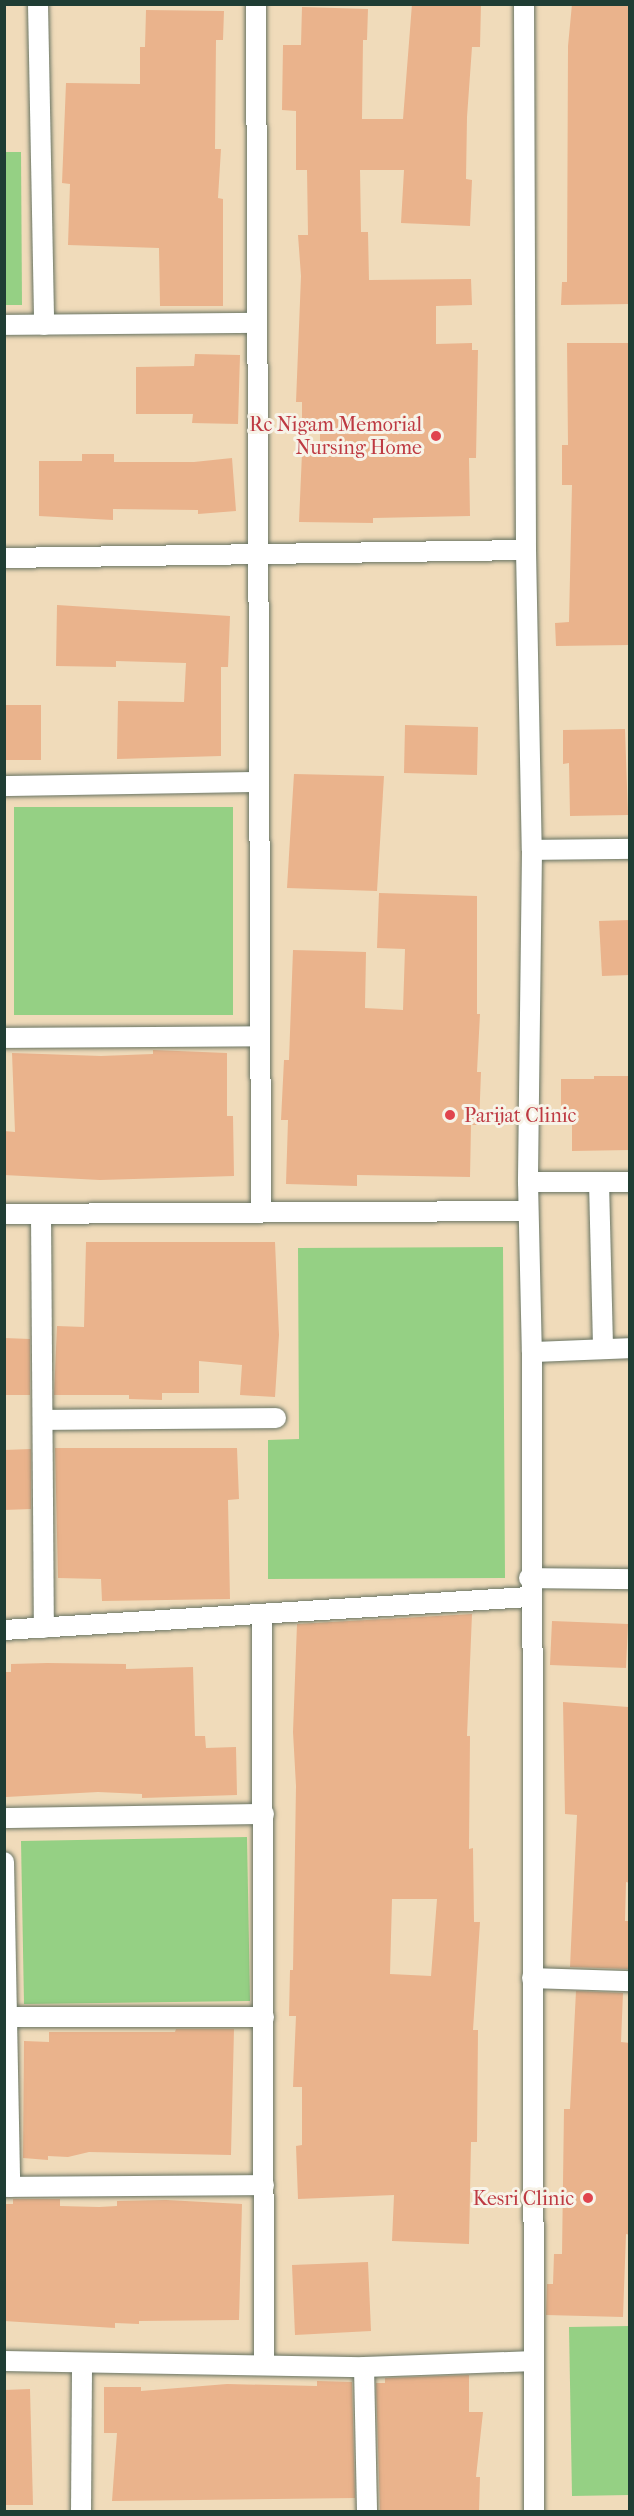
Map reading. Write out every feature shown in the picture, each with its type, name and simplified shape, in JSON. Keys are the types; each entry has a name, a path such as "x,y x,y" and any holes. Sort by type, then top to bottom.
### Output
{"street":[{"path":"38,4 44,325"},
{"path":"256,4 261,1212"},
{"path":"524,4 526,550 532,850 528,1211 532,1352 529,1587 534,2511"},
{"path":"4,325 257,322"},
{"path":"4,558 526,550"},
{"path":"4,786 259,782"},
{"path":"532,850 630,849"},
{"path":"4,1038 260,1036"},
{"path":"528,1182 630,1182"},
{"path":"599,1182 603,1349"},
{"path":"4,1214 528,1211"},
{"path":"42,1214 44,1628"},
{"path":"532,1352 630,1348"},
{"path":"43,1420 276,1418"},
{"path":"4,1630 262,1616 529,1587 630,1579"},
{"path":"262,1616 264,2364"},
{"path":"4,1818 264,1814"},
{"path":"4,1862 7,2187 264,2185"},
{"path":"532,1978 630,1981"},
{"path":"7,2017 264,2017"},
{"path":"4,2361 364,2367 534,2361"},
{"path":"81,2511 82,2364"},
{"path":"364,2367 368,2511"}],"green space":[{"path":"4,152 21,152 22,305 5,305"},
{"path":"14,807 233,807 233,1015 14,1015"},
{"path":"503,1247 505,1578 268,1579 268,1440 299,1439 298,1248"},
{"path":"247,1837 250,2001 24,2004 21,1841"},
{"path":"629,2326 629,2495 572,2496 569,2327"}],"building":[{"path":"412,4 481,4 480,47 472,47 467,117 466,179 472,180 470,226 401,223 404,170 360,170 361,232 368,232 369,280 471,279 472,305 436,306 436,344 472,343 472,350 478,350 476,458 469,458 470,516 373,518 373,523 299,522 302,453 320,452 320,427 302,426 302,402 296,402 301,276 298,235 308,235 307,170 296,170 296,111 282,110 283,45 301,45 302,7 368,9 367,40 363,40 362,119 403,119"},
{"path":"572,4 630,4 630,304 561,305 562,282 567,282 568,46"},
{"path":"146,10 224,11 223,40 216,40 215,149 221,149 218,198 223,199 223,306 160,306 159,248 68,245 70,184 62,183 66,83 140,84 140,47 145,47"},
{"path":"567,343 630,343 629,645 556,646 555,623 569,622 572,485 562,485 562,445 568,445"},
{"path":"195,354 240,355 238,424 192,423 193,414 136,414 136,367 194,366"},
{"path":"82,454 114,454 114,462 194,462 232,458 236,511 198,514 198,510 113,509 113,520 39,516 39,461 82,461"},
{"path":"57,605 230,616 228,667 221,667 221,756 117,759 118,701 184,702 186,663 116,661 116,667 56,666"},
{"path":"4,705 41,705 41,760 4,760"},
{"path":"405,725 478,727 477,775 404,773"},
{"path":"625,729 628,815 570,816 569,763 563,764 563,730"},
{"path":"294,774 384,776 377,891 287,888"},
{"path":"379,893 477,896 477,1014 480,1014 477,1072 481,1072 479,1125 471,1125 470,1177 357,1175 357,1186 286,1184 288,1120 281,1120 284,1060 289,1060 293,950 366,952 365,1008 403,1010 405,949 377,948"},
{"path":"630,920 630,975 602,976 599,921"},
{"path":"153,1050 227,1053 227,1116 233,1116 234,1176 100,1180 4,1175 4,1131 15,1132 12,1053 101,1056 153,1054"},
{"path":"594,1076 629,1076 630,1150 572,1151 572,1114 561,1114 561,1079 594,1079"},
{"path":"86,1242 275,1242 279,1335 275,1397 240,1395 242,1365 199,1361 199,1393 162,1393 162,1400 129,1399 129,1395 54,1395 57,1326 84,1327"},
{"path":"4,1338 30,1339 30,1395 4,1395"},
{"path":"55,1448 237,1448 239,1499 228,1500 230,1599 102,1601 101,1579 58,1578"},
{"path":"31,1449 31,1509 4,1510 4,1450"},
{"path":"472,1614 467,1736 470,1736 469,1849 473,1848 474,1922 480,1922 473,2030 478,2030 477,2142 471,2142 469,2244 392,2241 394,2195 298,2199 296,2146 302,2145 302,2087 293,2087 296,2016 289,2016 290,1970 293,1970 296,1786 293,1732 297,1624","holes":["392,1899 437,1899 431,1976 390,1974"]},
{"path":"552,1621 628,1624 626,1668 550,1665"},
{"path":"11,1664 126,1664 126,1669 193,1667 195,1736 205,1736 206,1748 236,1747 237,1795 142,1798 142,1794 98,1792 6,1797 4,1672 11,1672"},
{"path":"563,1702 628,1707 630,1883 626,1882 625,1921 630,1921 630,1969 570,1967 577,1815 565,1814"},
{"path":"576,1991 623,1993 621,2042 630,2043 630,2235 626,2234 623,2317 546,2315 547,2284 553,2284 554,2254 562,2254 564,2109 570,2109"},
{"path":"176,2029 234,2029 231,2155 89,2152 68,2157 48,2156 48,2160 23,2158 24,2041 49,2042 49,2032 175,2032"},
{"path":"13,2199 60,2199 60,2206 99,2207 117,2206 117,2201 166,2200 242,2204 239,2320 139,2321 139,2324 115,2323 115,2328 4,2321 4,2204 13,2204"},
{"path":"368,2262 371,2331 295,2335 292,2265"},
{"path":"469,2375 469,2412 483,2412 476,2477 480,2477 479,2511 380,2511 376,2383 385,2383 385,2378"},
{"path":"317,2381 352,2382 355,2498 112,2501 117,2433 104,2433 104,2387 141,2387 141,2391 227,2384 317,2386"},
{"path":"30,2389 33,2505 6,2505 4,2390"}],"place":[{"name":"Rc Nigam Memorial Nursing Home","path":"436,436"},
{"name":"Parijat Clinic","path":"450,1115"},
{"name":"Kesri Clinic","path":"588,2198"}]}
